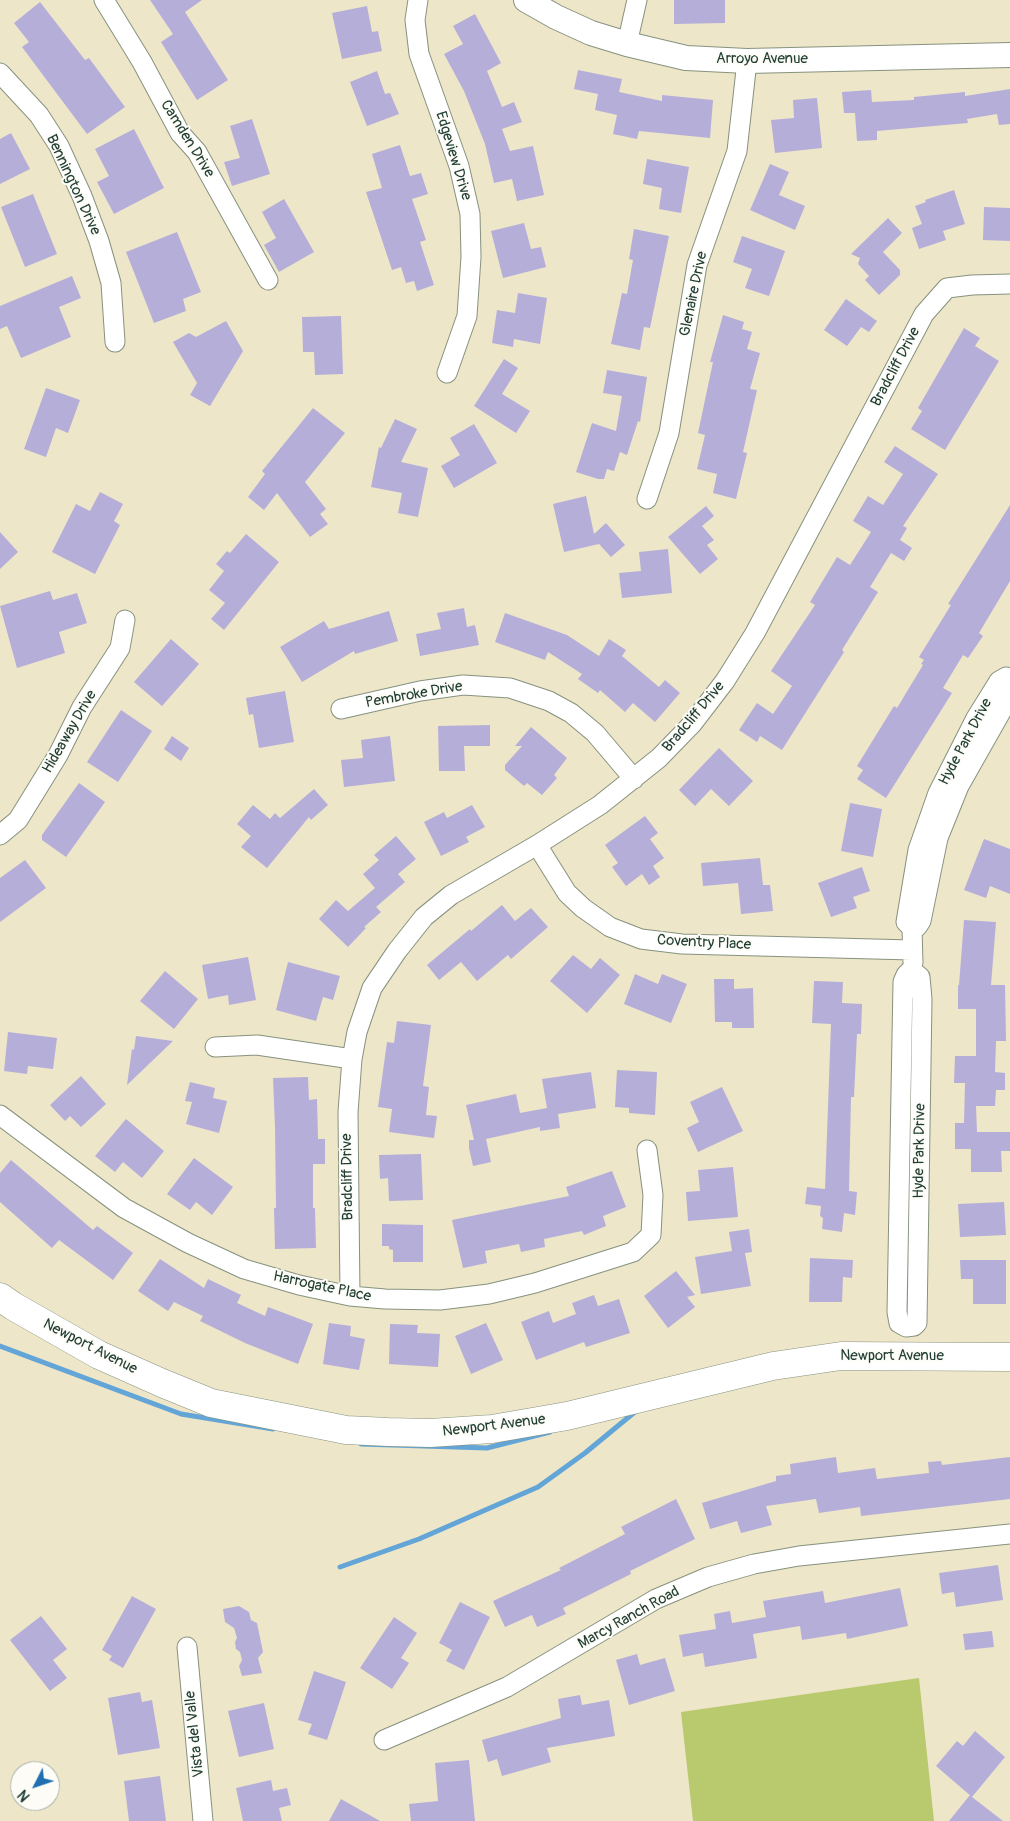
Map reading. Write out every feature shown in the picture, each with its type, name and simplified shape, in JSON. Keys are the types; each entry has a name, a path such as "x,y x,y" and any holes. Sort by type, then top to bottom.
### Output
{"main road":[{"name":"Newport Avenue","path":"0,1297 99,1355 162,1384 211,1403 354,1430 430,1433 492,1429 567,1416 773,1366 841,1356 1010,1357"}],"street":[{"name":"Camden Drive","path":"104,0 142,62 180,133 197,152 268,280"},
{"name":"Edgeview Drive","path":"418,0 415,20 419,54 459,166 470,214 472,257 467,316 447,372"},
{"name":"Arroyo Avenue","path":"526,0 556,17 591,33 686,58 746,61 1010,55"},
{"path":"627,44 637,0"},
{"name":"Glenaire Drive","path":"647,500 669,433 697,265 737,151 746,61"},
{"name":"Bennington Drive","path":"0,73 39,116 59,146 82,196 99,240 111,283 116,342"},
{"name":"Bradcliff Drive","path":"350,1296 348,1112 352,1059 357,1032 372,988 397,951 424,917 451,895 537,845 600,805 634,779 676,742 704,710 755,633 924,314 948,288 1010,284"},
{"name":"Hideaway Drive","path":"0,835 18,820 58,755 82,707 120,648 125,620"},
{"name":"Hyde Park Drive","path":"912,928 906,922 918,850 938,793 976,718 999,681 1010,677"},
{"name":"Pembroke Drive","path":"341,709 420,691 463,685 510,688 549,701 571,713 595,733 634,779"},
{"name":"Hyde Park Drive","path":"912,928 920,924 921,921 938,838 960,786 1010,696"},
{"name":"Coventry Place","path":"537,845 567,893 583,908 610,927 640,939 682,944 912,950"},
{"name":"Hyde Park Drive","path":"905,1355 906,1327 914,1326 917,1323 918,1293 922,999 920,977 913,972 912,928"},
{"path":"215,1047 257,1045 352,1059"},
{"name":"Harrogate Place","path":"0,1115 124,1208 188,1243 244,1269 299,1285 350,1296 385,1300 440,1300 488,1294 553,1278 633,1252 651,1235 652,1195 647,1150"},
{"name":"Marcy Ranch Road","path":"384,1740 507,1687 656,1600 708,1577 754,1564 799,1556 1010,1534"},
{"name":"Vista del Valle","path":"186,1647 204,1821"}],"green space":[{"path":"919,1678 934,1821 693,1821 681,1712"}],"building":[{"path":"150,0 202,0 185,12 228,80 197,100 161,42 173,34"},
{"path":"674,0 725,0 725,23 674,24"},
{"path":"40,2 85,60 89,58 125,107 87,134 22,47 29,42 14,23"},
{"path":"367,6 372,32 378,31 382,51 342,59 332,13"},
{"path":"475,14 501,63 487,71 502,107 514,102 522,122 502,129 510,151 533,146 544,195 517,201 512,179 494,183 485,144 464,91 444,54 463,44 453,26"},
{"path":"578,70 622,79 619,92 662,101 662,95 713,100 710,138 639,131 637,139 613,134 617,115 595,110 598,94 574,89"},
{"path":"377,71 385,94 390,93 399,114 367,126 350,82"},
{"path":"1010,89 1010,124 999,125 997,114 967,119 968,123 877,131 877,140 857,141 855,113 844,113 842,92 871,90 872,102 914,100 914,97 965,92 965,96"},
{"path":"817,98 822,148 775,153 771,120 794,118 793,100"},
{"path":"252,119 270,174 232,186 224,162 240,158 230,126"},
{"path":"134,129 164,188 114,214 97,182 109,176 95,149"},
{"path":"11,133 30,169 0,184 0,139"},
{"path":"400,145 410,176 421,173 428,194 412,199 426,240 420,242 434,285 417,291 414,281 406,283 401,267 392,270 366,192 382,188 372,154"},
{"path":"647,159 689,167 681,213 659,209 662,188 643,184"},
{"path":"770,164 789,172 779,195 805,206 795,230 750,210"},
{"path":"954,190 965,224 943,231 946,240 919,249 912,228 922,224 915,206 926,202 925,200"},
{"path":"33,194 57,254 25,267 1,207"},
{"path":"284,199 314,252 279,272 264,245 276,238 262,212"},
{"path":"984,207 1010,208 1010,241 983,240"},
{"path":"888,218 902,233 883,252 900,270 900,275 879,295 865,280 869,276 858,264 860,258 851,254"},
{"path":"524,223 531,249 541,247 546,267 503,278 491,231"},
{"path":"634,229 669,236 650,328 644,327 640,350 611,344 622,293 627,294 633,260 629,259"},
{"path":"177,232 201,292 183,299 186,311 154,323 126,252"},
{"path":"742,236 785,251 769,296 745,288 752,269 733,262"},
{"path":"72,276 81,298 59,307 71,337 21,358 7,326 0,329 0,306"},
{"path":"518,293 547,298 540,344 514,339 513,347 492,343 497,310 515,313"},
{"path":"846,299 877,321 869,332 861,327 847,346 824,330"},
{"path":"723,315 744,322 742,329 752,332 747,349 760,353 750,389 757,390 743,452 747,453 736,499 713,493 717,474 697,469 705,435 698,433 713,362 710,362"},
{"path":"341,316 343,374 315,375 314,352 303,352 302,317"},
{"path":"226,321 243,351 210,406 190,395 197,383 173,342 189,333 196,337"},
{"path":"964,328 980,338 975,346 999,361 945,450 911,429 922,411 918,408"},
{"path":"504,359 518,368 502,394 530,411 516,433 474,406"},
{"path":"607,370 647,377 640,422 638,421 627,455 620,452 614,471 607,469 604,479 598,479 576,472 592,423 616,431 622,396 603,393"},
{"path":"46,388 80,400 68,433 56,428 46,457 24,449"},
{"path":"313,408 345,433 305,482 326,509 320,514 328,524 310,537 277,493 264,510 248,497 265,474 262,471"},
{"path":"395,419 417,429 401,462 428,468 418,517 398,513 402,493 371,487 379,447 381,448"},
{"path":"474,424 497,463 454,488 441,466 460,455 450,438"},
{"path":"895,446 938,474 903,526 907,528 900,540 912,548 904,561 891,553 870,587 878,592 842,650 844,652 782,750 760,736 757,742 739,730 757,703 773,714 792,686 771,671 815,605 810,602 837,557 850,565 871,532 853,521 868,496 883,505 903,474 884,462"},
{"path":"100,492 123,504 114,521 120,525 95,574 52,552 76,504 90,511"},
{"path":"586,496 594,534 606,523 625,545 611,557 599,544 564,552 553,504"},
{"path":"1010,505 1010,581 979,633 983,636 968,658 963,655 943,688 952,693 886,798 857,779 863,770 857,766 894,706 897,708 923,665 921,664 924,660 919,657 951,605 948,604"},
{"path":"706,506 714,516 702,526 714,540 707,545 718,559 700,574 668,537"},
{"path":"0,532 18,552 0,569"},
{"path":"246,534 279,562 224,630 211,619 225,603 209,590 224,571 216,564 227,551 230,553"},
{"path":"668,549 672,593 622,598 619,573 641,571 639,552"},
{"path":"50,591 53,600 77,593 87,623 59,632 65,653 17,668 0,606"},
{"path":"464,608 467,627 475,625 479,645 420,656 416,634 441,629 437,613"},
{"path":"389,611 398,641 355,654 354,651 302,682 280,647 324,621 329,629"},
{"path":"505,613 567,635 599,656 609,639 626,650 622,656 659,687 665,680 680,693 655,722 633,703 625,712 600,690 598,693 578,679 582,674 548,652 545,660 495,642"},
{"path":"171,639 199,664 162,706 134,682"},
{"path":"285,691 294,742 259,748 253,714 249,715 246,698"},
{"path":"121,710 152,731 118,782 87,762"},
{"path":"490,725 490,746 464,746 465,771 439,771 438,726"},
{"path":"531,727 567,758 554,775 557,778 542,795 527,783 524,786 505,770 505,765 522,746 515,746"},
{"path":"172,736 189,748 181,761 164,749"},
{"path":"390,736 395,781 344,787 341,760 363,758 361,740"},
{"path":"719,748 753,781 729,806 711,789 695,806 679,790"},
{"path":"79,783 105,802 66,857 42,840 42,835"},
{"path":"314,789 328,805 311,820 309,817 267,868 241,847 251,836 237,824 253,805 270,819 275,813 280,818"},
{"path":"850,803 882,809 873,857 841,851"},
{"path":"472,805 485,827 466,837 469,842 441,856 424,822 444,812 447,818"},
{"path":"645,816 658,833 650,839 664,858 653,866 660,877 649,885 642,874 626,886 612,867 618,863 605,845"},
{"path":"396,836 416,859 398,874 405,882 376,907 381,912 364,927 366,928 348,947 319,919 336,900 348,911 375,888 363,874 379,860 374,855"},
{"path":"984,839 1010,849 1010,894 990,886 986,898 964,890"},
{"path":"760,858 763,885 770,885 773,911 741,914 738,883 703,886 701,863"},
{"path":"25,860 46,888 0,922 0,878"},
{"path":"862,867 870,891 853,897 857,908 831,917 818,883"},
{"path":"502,905 515,921 531,908 548,927 511,959 508,955 477,981 461,962 439,980 427,965"},
{"path":"964,920 996,922 991,985 1005,985 1006,1041 996,1041 995,1072 1005,1073 1005,1090 996,1090 995,1106 976,1106 977,1132 1010,1132 1010,1151 1001,1151 1002,1172 971,1172 971,1149 955,1149 955,1123 964,1123 965,1083 954,1083 955,1056 976,1056 976,1009 958,1009 958,985"},
{"path":"573,955 591,969 600,958 620,975 587,1013 550,981"},
{"path":"248,957 256,1000 229,1005 228,995 208,999 202,965"},
{"path":"288,962 340,976 333,1000 323,997 316,1021 276,1010"},
{"path":"165,971 198,999 174,1029 140,1001"},
{"path":"635,974 658,984 662,974 687,984 671,1023 624,1004"},
{"path":"714,979 734,979 734,989 753,988 754,1028 732,1028 732,1022 715,1022"},
{"path":"814,981 843,982 842,1003 862,1004 861,1034 857,1034 854,1097 851,1097 849,1191 857,1192 855,1215 844,1213 842,1232 822,1229 821,1206 805,1204 807,1187 825,1189 831,1024 812,1023"},
{"path":"397,1021 431,1025 423,1086 429,1087 426,1115 437,1116 434,1138 389,1132 392,1109 378,1107 387,1042 394,1043"},
{"path":"8,1032 57,1038 53,1069 28,1066 27,1074 4,1071"},
{"path":"136,1036 173,1041 127,1085 132,1049 134,1050"},
{"path":"617,1070 657,1072 655,1115 629,1113 629,1108 615,1107"},
{"path":"591,1072 596,1108 558,1114 560,1128 540,1131 540,1127 486,1139 491,1162 473,1166 469,1140 474,1140 466,1105 516,1094 520,1113 547,1108 542,1079"},
{"path":"81,1076 106,1104 81,1127 70,1116 65,1121 50,1105"},
{"path":"308,1077 309,1100 317,1099 318,1139 325,1139 325,1164 313,1164 313,1208 315,1208 316,1248 275,1249 273,1078"},
{"path":"190,1082 215,1088 213,1098 227,1101 219,1133 186,1124 192,1102 185,1101"},
{"path":"722,1087 743,1131 698,1152 687,1128 699,1122 690,1102"},
{"path":"126,1119 164,1151 142,1178 123,1162 115,1172 95,1156"},
{"path":"421,1154 423,1200 389,1201 388,1178 380,1179 379,1155"},
{"path":"194,1158 233,1187 212,1215 196,1202 190,1210 167,1194"},
{"path":"11,1160 93,1230 97,1226 133,1253 113,1280 59,1240 52,1248 0,1202 0,1173"},
{"path":"733,1167 738,1217 688,1221 686,1192 700,1191 698,1170"},
{"path":"612,1171 626,1207 603,1216 606,1226 584,1235 582,1231 544,1239 545,1247 521,1252 519,1244 485,1251 487,1263 463,1268 452,1220 569,1196 566,1187"},
{"path":"1004,1202 1006,1235 960,1237 958,1204"},
{"path":"382,1224 423,1225 423,1262 393,1262 393,1250 389,1249 389,1246 382,1246"},
{"path":"749,1229 752,1252 745,1253 751,1286 701,1294 695,1257 732,1251 729,1232"},
{"path":"810,1258 853,1260 852,1278 843,1277 842,1302 809,1302"},
{"path":"160,1259 204,1288 208,1279 241,1295 237,1303 265,1316 268,1307 313,1324 298,1364 245,1343 200,1321 203,1316 174,1302 168,1311 138,1291"},
{"path":"960,1260 1006,1260 1006,1304 973,1304 973,1279 961,1279"},
{"path":"676,1271 695,1295 687,1297 695,1307 668,1328 644,1296"},
{"path":"594,1295 598,1306 619,1299 630,1333 586,1347 584,1342 536,1360 521,1322 549,1311 553,1323 576,1314 572,1303"},
{"path":"329,1323 351,1326 350,1336 365,1339 359,1370 323,1364"},
{"path":"486,1323 503,1360 471,1374 455,1336"},
{"path":"390,1324 418,1325 417,1333 440,1334 438,1367 389,1364"},
{"path":"836,1457 838,1473 875,1468 877,1479 929,1473 928,1462 941,1461 942,1465 1010,1457 1010,1499 861,1516 860,1507 819,1513 816,1499 766,1506 772,1525 741,1533 737,1521 710,1529 702,1503 776,1481 776,1476 791,1474 790,1464"},
{"path":"676,1499 695,1539 630,1571 631,1574 563,1608 566,1614 537,1627 532,1615 505,1627 493,1601 561,1570 559,1568 625,1534 621,1527"},
{"path":"998,1565 1003,1600 956,1607 954,1592 942,1594 939,1573"},
{"path":"900,1588 908,1626 847,1639 846,1633 802,1640 800,1626 753,1634 757,1658 705,1667 703,1653 683,1657 679,1635 716,1629 714,1614 730,1611 732,1623 766,1617 763,1601 823,1591 825,1603"},
{"path":"132,1596 156,1609 123,1668 109,1660 112,1656 102,1650"},
{"path":"460,1602 490,1617 464,1670 446,1661 452,1650 439,1643"},
{"path":"239,1606 249,1612 251,1620 257,1623 263,1652 258,1658 262,1673 242,1676 239,1666 242,1660 240,1652 236,1649 235,1642 237,1638 234,1628 225,1622 223,1609"},
{"path":"41,1616 67,1649 53,1660 67,1678 50,1691 10,1640"},
{"path":"394,1617 417,1633 401,1658 409,1663 392,1689 360,1668"},
{"path":"992,1631 994,1647 965,1650 963,1634"},
{"path":"637,1654 640,1665 665,1658 675,1691 629,1705 616,1660"},
{"path":"314,1671 346,1682 327,1740 308,1734 312,1724 298,1720"},
{"path":"140,1692 142,1702 152,1700 160,1748 118,1755 108,1698"},
{"path":"580,1695 582,1705 609,1700 615,1736 547,1748 551,1762 502,1776 497,1759 488,1762 482,1740 561,1718 558,1699"},
{"path":"264,1703 274,1749 239,1757 228,1711"},
{"path":"975,1731 1005,1757 972,1797 1003,1821 949,1821 970,1795 936,1766 957,1741 963,1746"},
{"path":"469,1760 475,1821 411,1821 409,1804 438,1801 435,1763"},
{"path":"160,1776 166,1821 129,1821 124,1781"},
{"path":"271,1780 273,1791 287,1788 291,1805 279,1808 282,1821 243,1821 236,1788"},
{"path":"341,1799 380,1821 329,1821"}],"waterway":[{"path":"0,1346 181,1414 273,1429"},
{"path":"340,1567 419,1539 538,1487 585,1453 636,1411"},
{"path":"361,1444 487,1448 550,1432"}]}
